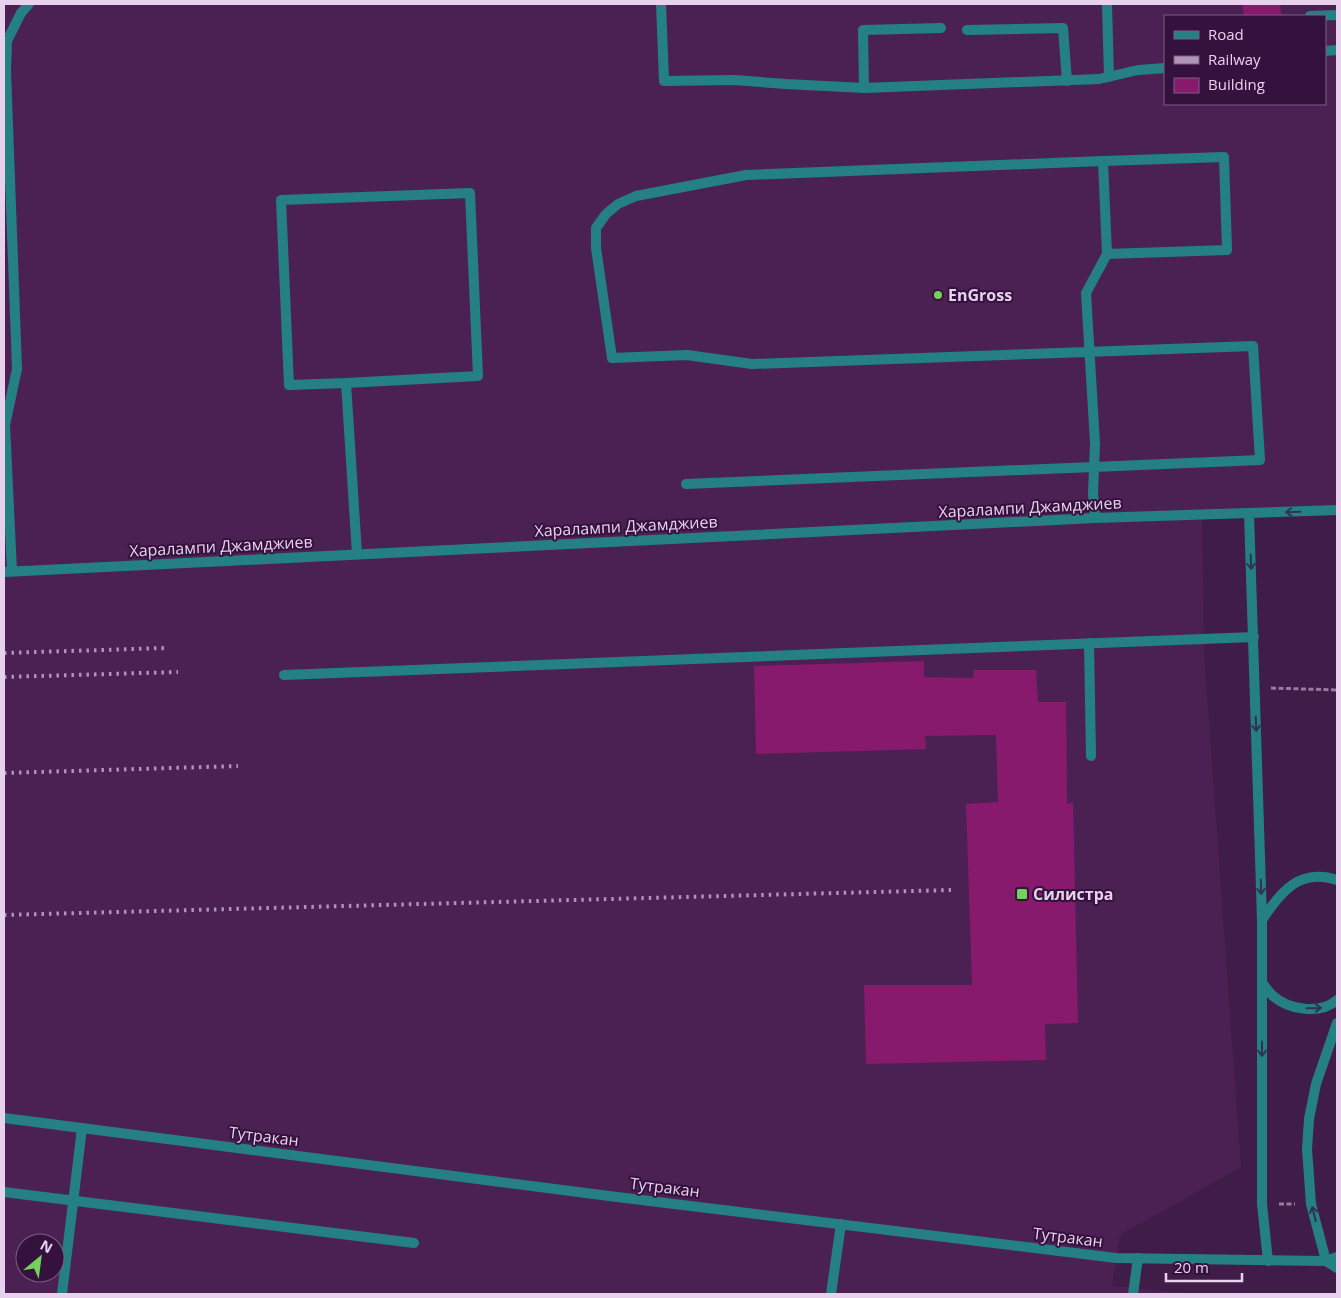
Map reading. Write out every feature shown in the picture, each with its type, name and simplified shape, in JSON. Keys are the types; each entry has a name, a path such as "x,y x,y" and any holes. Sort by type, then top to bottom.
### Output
{"street":[{"path":"8,572 5,425 17,369 6,71 7,41 21,13 29,4"},
{"path":"661,4 664,81 734,80 864,88 1099,79 1138,70 1164,68"},
{"path":"1107,4 1109,77"},
{"path":"864,88 863,30 941,28"},
{"path":"967,30 1063,28 1067,81"},
{"path":"686,484 1260,460 1253,346 752,364 686,355 612,358 596,248 596,228 606,214 618,204 636,196 746,175 1224,157 1227,250 1107,254"},
{"path":"1095,518 1093,494 1094,443 1086,293 1107,254 1104,161"},
{"path":"470,193 478,376 346,383 289,385 281,200 470,193"},
{"path":"346,383 357,554"},
{"name":"Харалампи Джамджиев","path":"8,572 1095,518 1337,510"},
{"path":"1249,513 1262,920 1262,1204 1268,1262"},
{"path":"284,675 1254,637"},
{"path":"1089,643 1091,756"},
{"path":"1262,920 1274,902 1289,886 1306,878 1327,877 1337,880"},
{"path":"1262,983 1273,996 1288,1004 1311,1009 1330,1007 1337,1000"},
{"path":"1337,1023 1316,1084 1309,1119 1307,1149 1311,1204 1326,1261 1337,1268"},
{"name":"Тутракан","path":"4,1118 1116,1258 1268,1262 1326,1261 1337,1257"},
{"path":"62,1294 82,1128"},
{"path":"4,1192 414,1243"},
{"path":"831,1294 841,1224"},
{"path":"1133,1294 1138,1258"}],"path":[{"path":"1255,688 1337,690"}],"shaded area":[{"path":"4,4 1337,4 1337,510 1202,514 1204,652 1241,1167 1120,1235 1112,1286 1196,1294 4,1294"}],"building":[{"path":"1242,4 1280,4 1281,15 1244,15"},
{"name":"Силистра","path":"924,661 924,677 973,678 974,670 1036,670 1038,702 1066,702 1067,804 1073,802 1078,1023 1045,1024 1046,1060 866,1064 864,985 972,985 966,804 998,802 996,735 925,736 926,749 756,754 754,666"}],"railway":[{"path":"4,653 166,648"},
{"path":"4,677 178,672"},
{"path":"4,773 238,766"},
{"path":"4,915 951,890"}],"place":[{"name":"EnGross","path":"938,295"},
{"name":"Силистра","path":"1022,894"}]}
